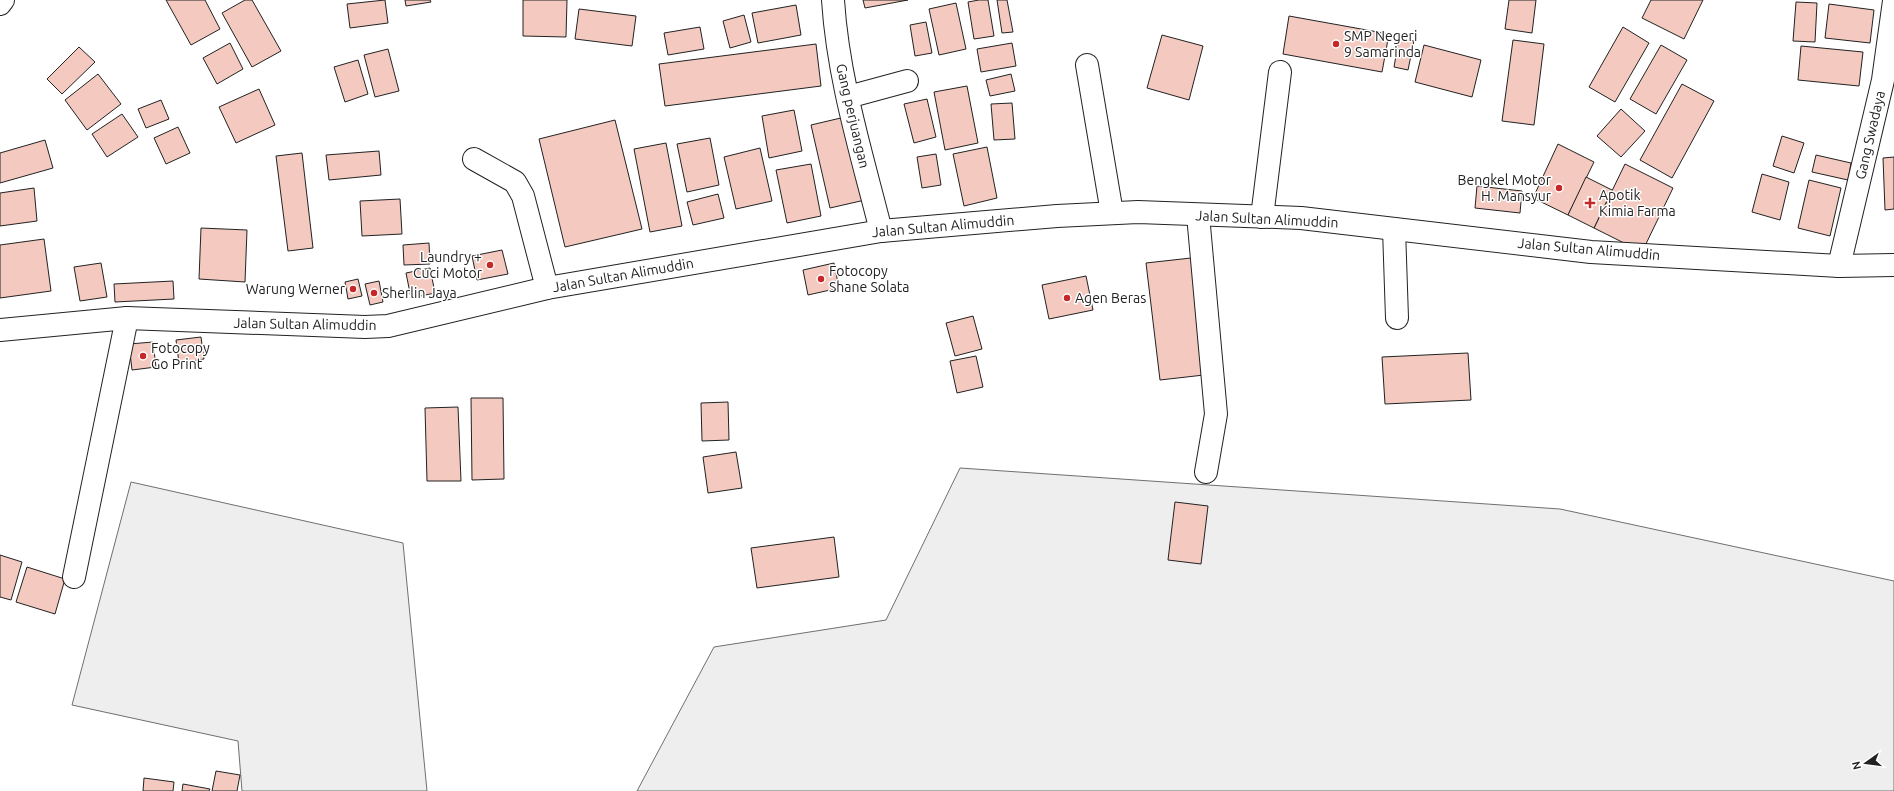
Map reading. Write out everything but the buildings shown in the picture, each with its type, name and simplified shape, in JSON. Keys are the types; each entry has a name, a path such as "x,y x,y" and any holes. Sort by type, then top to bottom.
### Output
{"main road":[{"path":"0,4 3,0"},
{"name":"Gang perjuangan","path":"833,0 838,52 882,231"},
{"name":"Gang Swadaya","path":"1839,266 1883,80 1894,1"},
{"path":"1087,65 1112,213"},
{"path":"1262,217 1280,72"},
{"path":"848,97 907,81"},
{"path":"474,158 515,182 520,191 547,288"},
{"name":"Jalan Sultan Alimuddin","path":"0,330 127,318 365,327 388,326 547,288 882,231 1057,216 1138,212 1301,218 1591,252 1839,266 1894,265"},
{"path":"1198,215 1216,414 1206,472"},
{"path":"1394,229 1397,318"},
{"path":"74,576 127,318"}],"shaded area":[{"path":"960,468 1560,509 1894,581 1894,791 637,791 714,647 886,620"},
{"path":"131,482 403,543 427,791 242,791 238,741 72,705"}],"place":[{"name":"SMP Negeri 9 Samarinda","path":"1336,44"},
{"name":"Bengkel Motor H. Mansyur","path":"1559,188"},
{"name":"Apotik Kimia Farma","path":"1590,203"},
{"name":"Laundry + Cuci Motor","path":"490,265"},
{"name":"Fotocopy Shane Solata","path":"821,279"},
{"name":"Warung Werner","path":"353,289"},
{"name":"Sherlin Jaya","path":"374,293"},
{"name":"Agen Beras","path":"1067,298"},
{"name":"Fotocopy Go Print","path":"143,356"}]}
